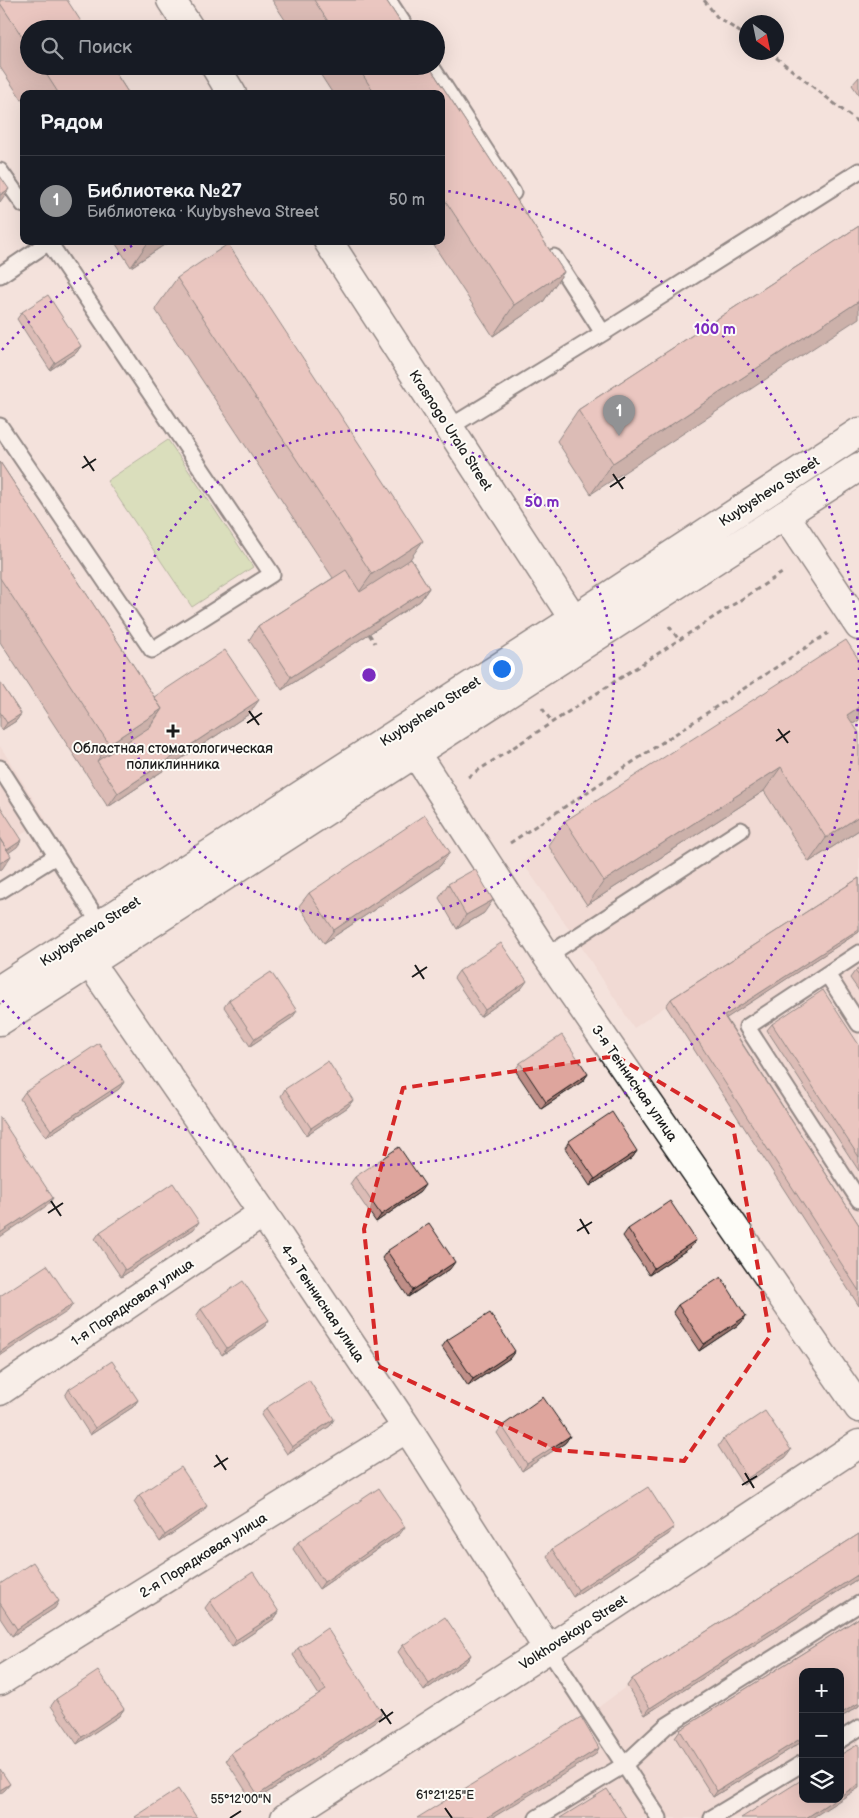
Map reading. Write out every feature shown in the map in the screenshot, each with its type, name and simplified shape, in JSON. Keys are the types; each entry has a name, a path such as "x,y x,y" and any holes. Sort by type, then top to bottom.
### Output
{"street":[{"path":"171,0 184,20"},
{"path":"220,75 229,90"},
{"name":"Krasnogo Urala Street","path":"331,245 588,642"},
{"name":"Kuybysheva Street","path":"0,989 574,619 859,432"},
{"name":"Kuybysheva Street","path":"0,1021 859,467"},
{"path":"785,515 856,621"},
{"name":"3-я Теннисная улица","path":"416,754 547,956 859,1408"},
{"name":"4-я Теннисная улица","path":"74,941 263,1213 407,1428 548,1649"},
{"name":"1-я Порядковая улица","path":"0,1391 263,1213"},
{"name":"2-я Порядковая улица","path":"0,1681 407,1428"},
{"name":"Volkhovskaya Street","path":"285,1818 548,1649 859,1444"}],"lane":[{"path":"388,0 401,20"},
{"path":"437,75 522,208"},
{"path":"0,171 20,200"},
{"path":"450,428 859,171"},
{"path":"544,241 603,333"},
{"path":"0,275 45,245"},
{"path":"0,426 152,650 272,574 51,245"},
{"path":"0,768 100,924"},
{"path":"547,956 742,830"},
{"path":"0,891 56,856"},
{"path":"859,953 747,1027 859,1200"},
{"path":"827,974 859,1024"},
{"path":"537,1818 624,1765 666,1726 859,1604"},
{"path":"548,1649 659,1818"},
{"path":"844,1737 859,1728"},
{"path":"712,1818 799,1765"}],"path":[{"path":"704,0 717,17 739,31"},
{"path":"779,60 859,124"},
{"path":"442,794 811,554"},
{"path":"485,860 856,621"},
{"path":"369,634 376,644"}],"highlighted area":[{"path":"616,1056 733,1126 770,1336 684,1461 556,1450 378,1366 364,1229 403,1088"}],"shaded area":[{"path":"855,650 859,656 859,1306 666,1006 634,1028 575,937 522,862 829,664"},
{"path":"0,746 46,819 0,848"},
{"path":"859,1538 859,1788 844,1798 844,1668 799,1668 799,1803 836,1803 812,1818 423,1818 576,1724 627,1686"}],"green space":[{"path":"168,440 253,567 192,607 107,481"}],"building":[{"path":"0,0 67,0 80,20 20,20 20,33 0,3"},
{"path":"314,0 386,0 399,20 327,20"},
{"path":"47,75 117,75 126,90 56,90"},
{"path":"363,75 435,75 445,90 372,90"},
{"path":"445,90 564,272 514,305 445,200"},
{"path":"0,176 9,189 0,195"},
{"path":"859,226 859,301 613,463 578,410"},
{"path":"229,245 423,541 372,574 177,278"},
{"path":"48,295 81,346 55,363 22,312"},
{"path":"0,462 162,709 109,744 0,578"},
{"path":"411,559 429,588 291,677 258,626 346,570 360,592"},
{"path":"846,640 859,660 859,707 847,715 859,733 859,816 826,838 781,767 604,881 565,821"},
{"path":"225,650 259,700 118,793 97,761 150,727 162,709 154,697"},
{"path":"0,682 21,714 7,723 0,712"},
{"path":"0,806 22,840 7,850 0,839"},
{"path":"425,815 450,852 334,930 309,893"},
{"path":"0,839 11,856 0,863"},
{"path":"475,869 493,900 466,915 448,884"},
{"path":"859,878 859,929 724,1016 859,1225 859,1291 671,999"},
{"path":"501,943 527,981 485,1010 459,971"},
{"path":"859,968 859,976 855,971"},
{"path":"271,972 297,1011 255,1039 229,1000"},
{"path":"823,990 859,1045 859,1157 772,1024"},
{"path":"562,1035 588,1074 546,1102 520,1063"},
{"path":"99,1043 124,1082 51,1130 25,1092"},
{"path":"328,1061 353,1100 311,1128 285,1089"},
{"path":"612,1112 637,1151 595,1179 569,1141"},
{"path":"0,1117 53,1198 0,1233"},
{"path":"399,1147 425,1185 381,1215 355,1177"},
{"path":"173,1183 199,1222 125,1270 100,1232"},
{"path":"670,1201 696,1240 654,1268 628,1229"},
{"path":"429,1223 455,1262 413,1290 387,1251"},
{"path":"47,1265 73,1304 0,1352 0,1296"},
{"path":"721,1277 746,1316 704,1344 678,1305"},
{"path":"243,1281 269,1320 227,1348 201,1309"},
{"path":"490,1313 515,1351 473,1379 447,1340"},
{"path":"112,1361 138,1400 95,1428 69,1389"},
{"path":"309,1380 334,1419 292,1447 266,1408"},
{"path":"543,1397 570,1436 527,1464 502,1426"},
{"path":"765,1411 791,1450 748,1478 723,1439"},
{"path":"181,1467 207,1506 165,1535 139,1495"},
{"path":"648,1487 674,1527 578,1590 552,1549"},
{"path":"379,1488 405,1527 324,1582 298,1542"},
{"path":"859,1534 859,1574 650,1708 632,1679"},
{"path":"33,1562 59,1601 17,1629 0,1603 0,1584"},
{"path":"253,1572 279,1612 236,1640 210,1601"},
{"path":"445,1617 471,1655 429,1684 403,1645"},
{"path":"859,1618 859,1703 844,1712 844,1668 799,1668 799,1740 717,1791 680,1730"},
{"path":"327,1628 382,1713 258,1795 231,1753 326,1690 298,1648"},
{"path":"98,1671 124,1709 82,1737 56,1699"},
{"path":"581,1717 599,1748 486,1818 417,1818"},
{"path":"859,1744 859,1784 844,1793 844,1758 844,1753"},
{"path":"0,1769 10,1784 0,1790"},
{"path":"799,1782 799,1803 829,1803 806,1818 741,1818"},
{"path":"178,1789 197,1818 135,1817"},
{"path":"607,1789 626,1818 560,1818"}],"place":[{"name":"Библиотека №27","path":"619,436"},
{"name":"Областная стоматологическая поликлинника","path":"173,731"}]}
